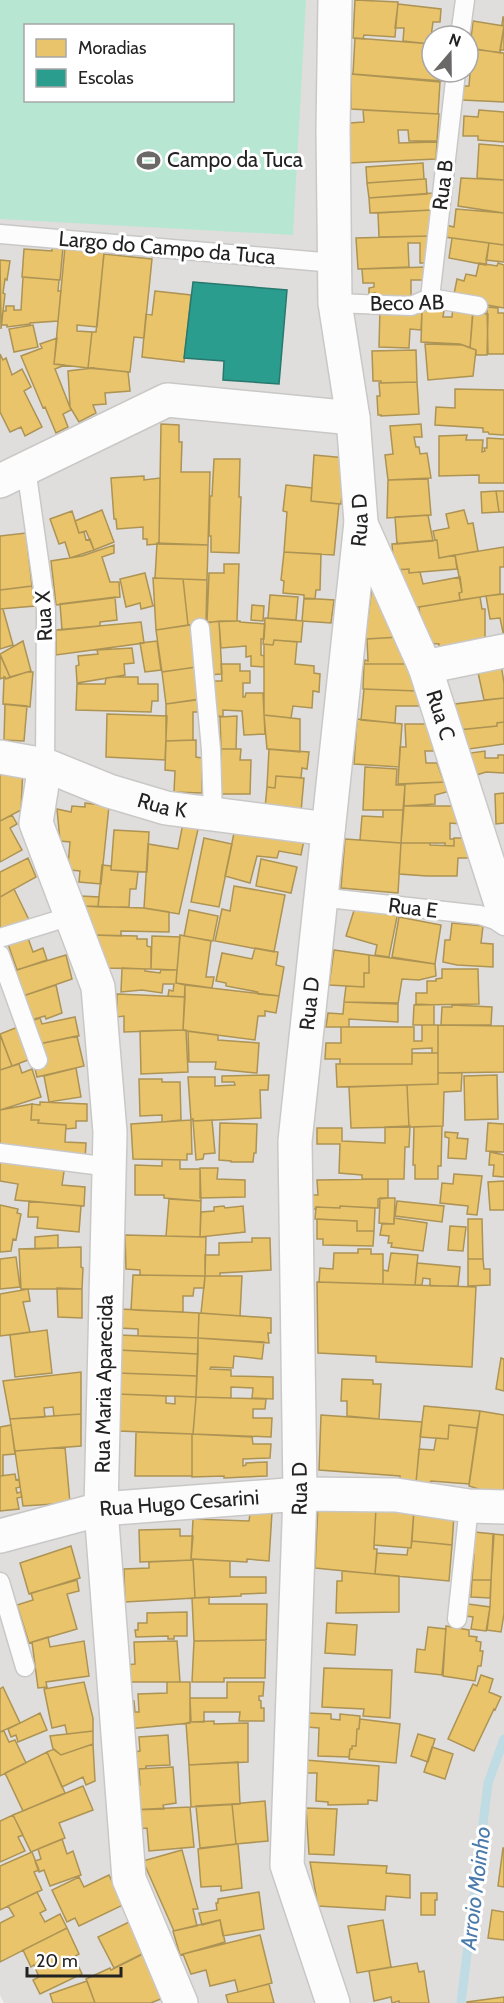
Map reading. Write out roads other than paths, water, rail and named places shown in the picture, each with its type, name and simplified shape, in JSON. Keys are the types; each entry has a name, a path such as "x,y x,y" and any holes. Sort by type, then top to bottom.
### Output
{"street":[{"name":"Rua D","path":"333,2003 287,1865 300,1494 295,1141 319,897 361,522 353,418 335,303 334,0"},
{"path":"13,474 167,400 353,418"},
{"name":"Rua C","path":"361,522 425,667 504,913"},
{"path":"425,667 504,651"},
{"name":"Rua K","path":"0,757 45,765 109,791 166,808 328,829"},
{"name":"Rua Maria Aparecida","path":"45,765 36,824 98,987 110,1132 101,1509 129,1879 181,2003"},
{"name":"Rua Hugo Cesarini","path":"0,1536 101,1509 300,1494 396,1495 469,1506 504,1507"}],"lane":[{"path":"462,24 465,0"},
{"name":"Rua B","path":"430,298 455,84"},
{"name":"Largo do Campo da Tuca","path":"0,234 334,262"},
{"name":"Beco AB","path":"335,303 411,306 430,298 478,306"},
{"name":"Rua X","path":"13,474 46,610 45,765"},
{"path":"200,628 211,750 213,815"},
{"name":"Rua E","path":"319,897 480,915 504,926"},
{"path":"0,938 71,915"},
{"path":"0,954 38,1060"},
{"path":"0,1154 110,1167"},
{"path":"457,1619 469,1506"},
{"path":"0,1581 25,1667"}],"waterway":[{"name":"Arroio Moinho","path":"461,2003 488,1783 504,1739"}],"place":[{"name":"Campo da Tuca","path":"149,160"}]}
